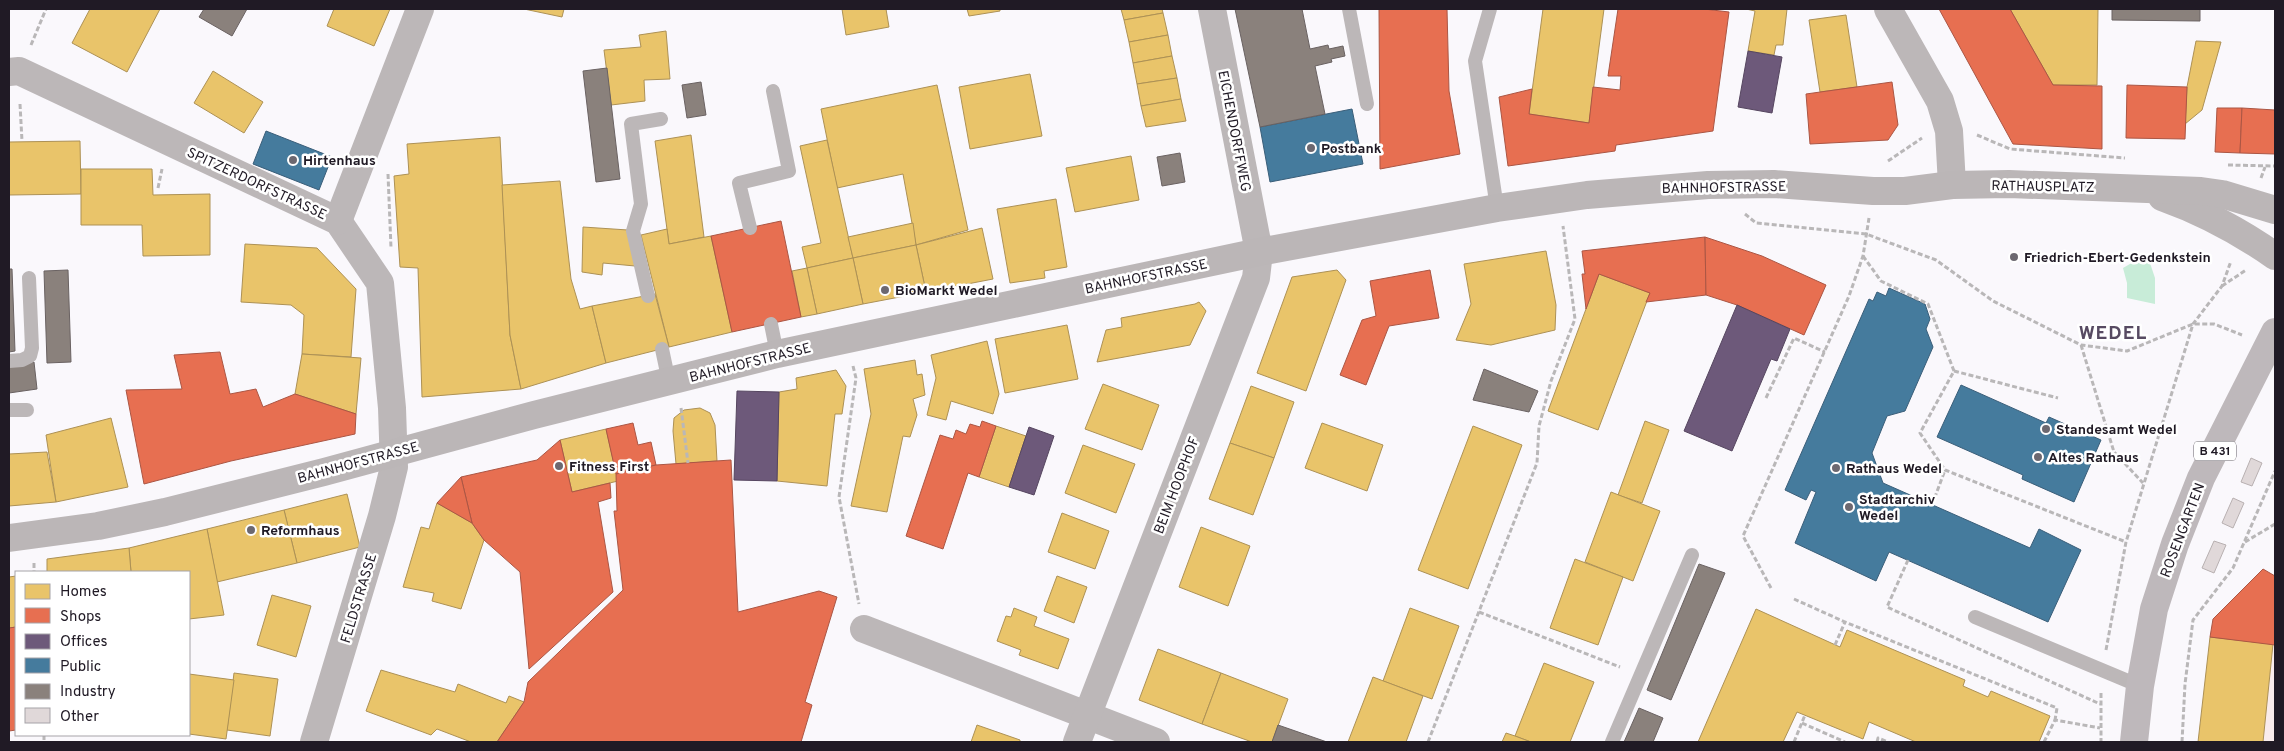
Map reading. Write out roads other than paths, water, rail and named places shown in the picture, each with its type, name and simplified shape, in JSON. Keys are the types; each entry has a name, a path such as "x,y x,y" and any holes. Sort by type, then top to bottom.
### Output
{"main road":[{"name":"ROSENGARTEN","path":"2134,742 2140,686 2154,609 2174,544 2201,478 2271,340"}],"street":[{"path":"338,221 420,9"},
{"name":"EICHENDORFFWEG","path":"1212,9 1259,252"},
{"path":"1888,9 1940,101 1949,132 1952,185"},
{"name":"SPITZERDORFSTRASSE","path":"14,72 338,221 380,283 395,452"},
{"name":"BAHNHOFSTRASSE","path":"9,538 98,526 165,512 777,354 849,338 1259,252 1497,208 1587,194 1708,185 1774,184 1873,192 1905,191 1952,185"},
{"name":"RATHAUSPLATZ","path":"1952,185 2009,184 2134,188 2222,194 2275,210"},
{"name":"RATHAUSPLATZ","path":"2134,188 2200,211 2275,256"},
{"name":"BEIM HOOPHOF","path":"1078,742 1256,278 1259,252"},
{"name":"FELDSTRASSE","path":"314,742 384,508 393,475 395,452"},
{"path":"864,629 1087,717 1156,742"}],"lane":[{"path":"1349,9 1367,104"},
{"path":"1490,9 1475,61 1497,208"},
{"path":"750,228 739,183 789,171 773,91"},
{"path":"648,296 633,230 641,204 631,124 661,119"},
{"path":"9,361 22,360 30,356 32,348 30,278"},
{"path":"771,324 777,354"},
{"path":"662,348 673,381"},
{"path":"9,410 27,410"},
{"path":"1612,742 1692,555"},
{"path":"1975,617 2140,686"}],"place":[{"name":"Postbank","path":"1311,148"},
{"name":"Hirtenhaus","path":"293,160"},
{"name":"Friedrich-Ebert-Gedenkstein","path":"2014,257"},
{"name":"BioMarkt Wedel","path":"885,290"},
{"name":"Standesamt Wedel","path":"2046,429"},
{"name":"Altes Rathaus","path":"2038,457"},
{"name":"Fitness First","path":"559,466"},
{"name":"Rathaus Wedel","path":"1836,468"},
{"name":"Stadtarchiv Wedel","path":"1849,507"},
{"name":"Reformhaus","path":"251,530"}],"district":[{"name":"WEDEL","path":"2113,332"}]}
